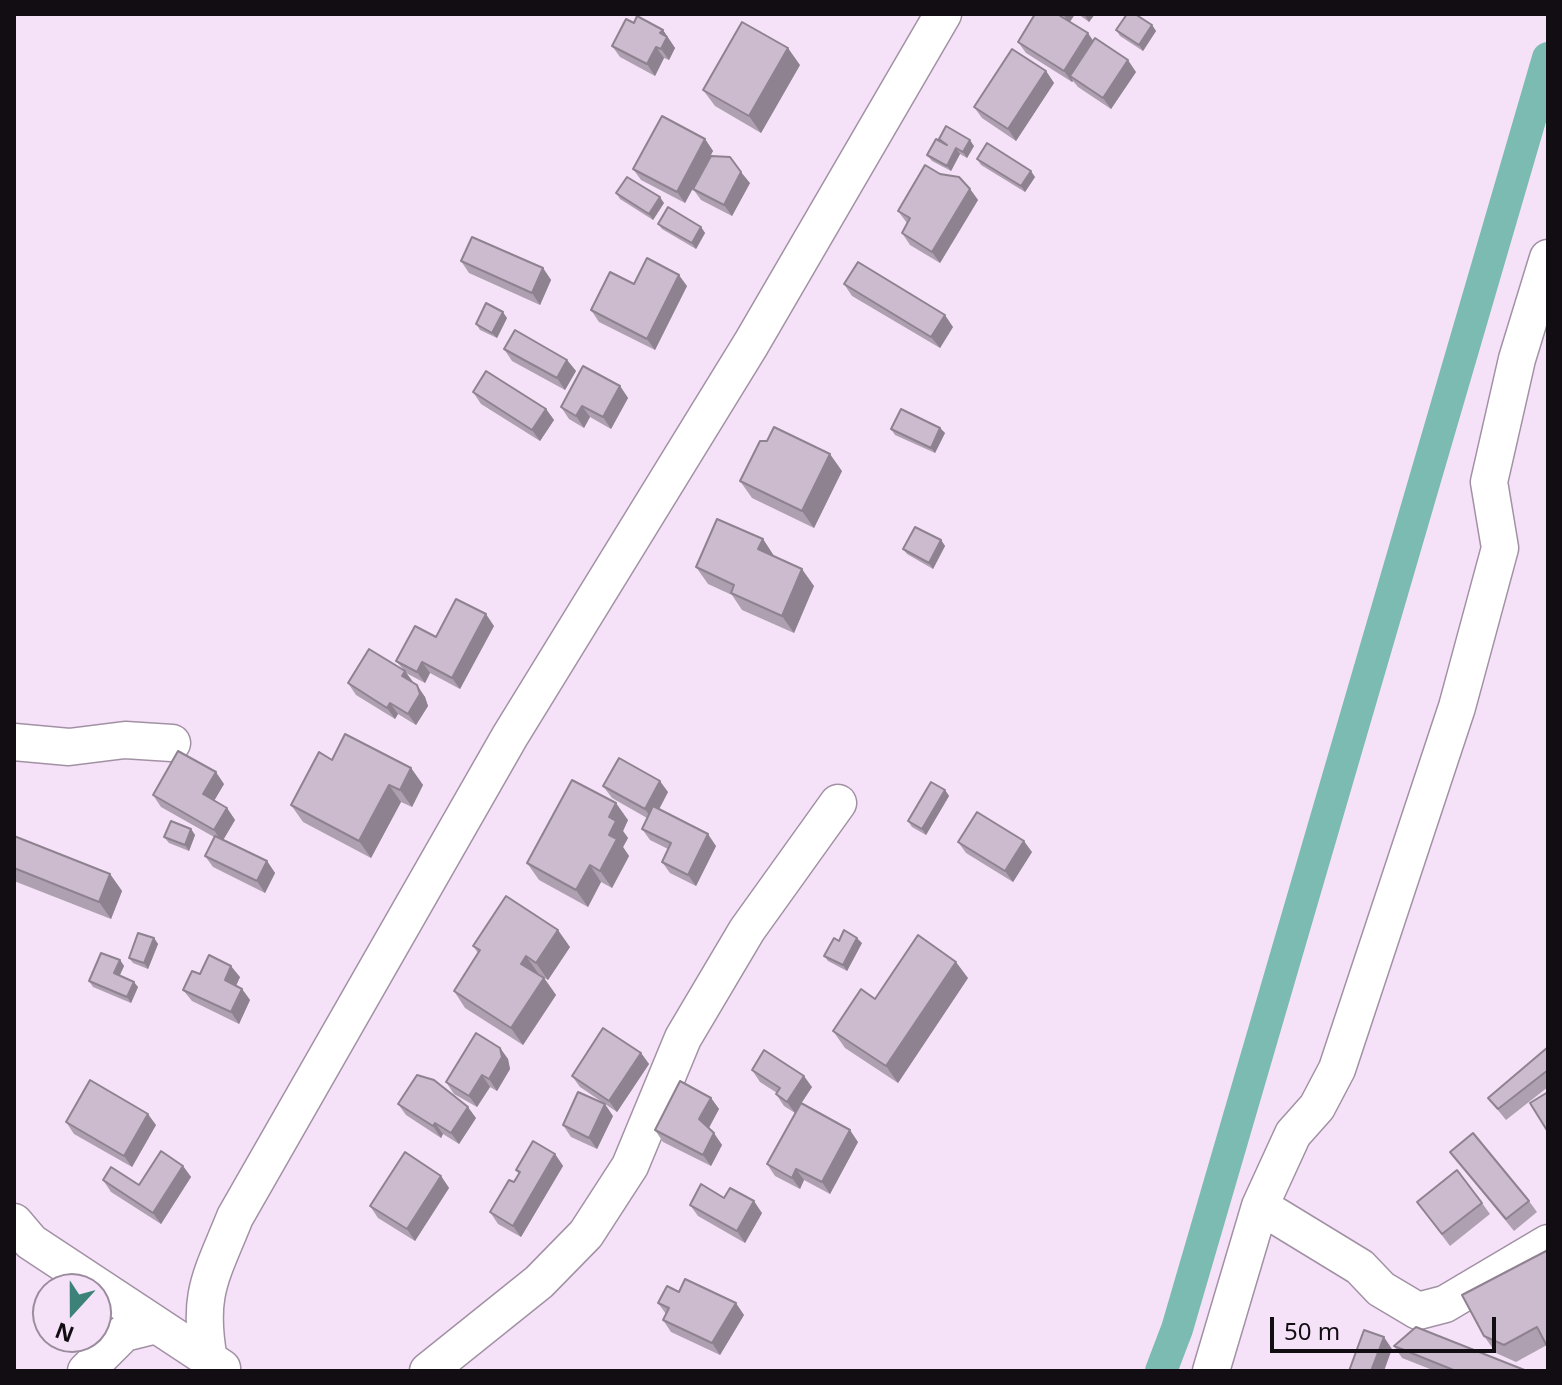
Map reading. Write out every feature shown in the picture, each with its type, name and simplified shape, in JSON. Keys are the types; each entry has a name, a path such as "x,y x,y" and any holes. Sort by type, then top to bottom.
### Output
{"street":[{"path":"218,1366 203,1324 204,1293 235,1217 510,736 751,344 943,14"},
{"path":"1211,1371 1260,1206 1293,1134 1317,1107 1337,1069 1457,707 1500,548 1489,482 1517,359 1548,258"},
{"path":"14,742 69,747 125,740 172,743"},
{"path":"428,1371 539,1282 586,1234 630,1166 683,1038 747,930 838,803"},
{"path":"1260,1206 1360,1267 1381,1289 1418,1311 1445,1304 1548,1243"},
{"path":"14,1222 31,1242 218,1366"},
{"path":"86,1371 124,1333 156,1325"}],"building":[{"path":"1035,14 1057,14 1088,33 1064,71 1018,42"},
{"path":"1127,14 1135,14 1152,25 1139,45 1116,30"},
{"path":"637,16 663,30 660,33 667,37 661,49 656,47 647,64 612,46 626,19 634,23"},
{"path":"742,22 788,48 749,116 703,90"},
{"path":"1095,38 1128,60 1103,98 1070,76"},
{"path":"1012,49 1046,71 1008,129 974,107"},
{"path":"662,116 705,139 677,192 633,169"},
{"path":"946,126 970,140 963,152 956,148 947,166 927,155 936,139 947,145 939,139"},
{"path":"987,143 1031,171 1021,186 977,159"},
{"path":"711,156 730,157 741,172 724,205 693,189"},
{"path":"925,165 940,174 959,177 970,189 932,252 902,233 910,218 898,211"},
{"path":"627,177 660,197 649,214 616,193"},
{"path":"668,207 701,227 692,243 658,224"},
{"path":"472,237 543,268 532,293 461,261"},
{"path":"647,258 679,275 647,339 591,310 610,272 634,284"},
{"path":"858,262 945,315 931,337 844,284"},
{"path":"486,303 503,312 492,333 476,324"},
{"path":"515,330 567,360 557,378 504,349"},
{"path":"583,366 620,386 603,417 582,406 576,416 561,407"},
{"path":"486,371 546,409 532,430 473,392"},
{"path":"901,409 940,428 931,448 891,429"},
{"path":"774,427 830,454 802,511 740,481 760,441 767,441"},
{"path":"717,519 763,539 758,549 802,569 782,616 731,593 734,585 696,567"},
{"path":"915,527 941,540 929,563 903,549"},
{"path":"456,599 486,614 452,678 422,662 417,672 396,661 415,626 436,637"},
{"path":"369,649 405,671 402,676 417,685 420,694 408,714 390,703 387,708 348,683"},
{"path":"345,734 411,768 400,790 389,785 359,841 291,805 319,752 332,760"},
{"path":"178,751 216,772 203,794 227,808 214,830 153,795"},
{"path":"619,758 660,781 645,809 603,786"},
{"path":"572,780 616,803 609,817 616,821 609,835 617,839 600,871 590,865 576,890 527,863"},
{"path":"931,782 945,790 922,829 908,821"},
{"path":"653,806 708,834 688,875 662,862 671,843 642,829"},
{"path":"977,812 1024,841 1005,871 958,842"},
{"path":"171,821 191,829 185,845 164,837"},
{"path":"14,836 110,874 99,902 14,868"},
{"path":"215,836 267,861 257,881 205,856"},
{"path":"506,896 558,930 536,963 526,956 521,964 544,978 511,1028 454,991 480,950 473,946"},
{"path":"844,930 857,938 843,965 824,956 834,938 839,941"},
{"path":"138,933 154,938 144,963 129,958"},
{"path":"918,935 956,962 886,1066 833,1031 861,989 875,999"},
{"path":"101,953 120,960 114,973 134,982 127,997 89,981"},
{"path":"209,955 231,966 225,980 242,989 231,1012 183,990 192,971 200,974"},
{"path":"603,1028 641,1053 609,1101 572,1076"},
{"path":"476,1033 500,1048 502,1057 489,1079 482,1075 469,1096 446,1082"},
{"path":"1548,1047 1548,1070 1498,1109 1488,1098"},
{"path":"764,1050 804,1076 787,1102 776,1094 780,1088 752,1070"},
{"path":"417,1075 434,1080 468,1107 451,1133 435,1123 433,1126 398,1104"},
{"path":"90,1080 148,1114 124,1156 66,1122"},
{"path":"680,1081 711,1098 699,1119 714,1133 703,1155 655,1130"},
{"path":"578,1092 605,1104 589,1138 563,1125"},
{"path":"1548,1092 1548,1132 1530,1103"},
{"path":"801,1103 850,1130 822,1182 796,1169 792,1178 767,1164"},
{"path":"1473,1133 1529,1201 1506,1219 1450,1152"},
{"path":"533,1141 555,1154 513,1226 490,1212 509,1180 514,1182 520,1172 516,1170"},
{"path":"161,1151 183,1166 153,1213 103,1180 111,1167 139,1185"},
{"path":"405,1152 441,1176 407,1229 370,1206"},
{"path":"1457,1170 1482,1203 1442,1234 1417,1202"},
{"path":"701,1184 724,1198 730,1188 754,1201 737,1231 690,1205"},
{"path":"1548,1250 1548,1348 1537,1327 1504,1345 1484,1336 1462,1295"},
{"path":"685,1279 736,1303 712,1343 663,1320 669,1308 658,1303 667,1286 679,1292"},
{"path":"1416,1327 1527,1371 1456,1371 1394,1346"},
{"path":"1364,1330 1384,1337 1371,1371 1349,1371"}],"waterway":[{"path":"1161,1371 1177,1329 1548,58"}]}
